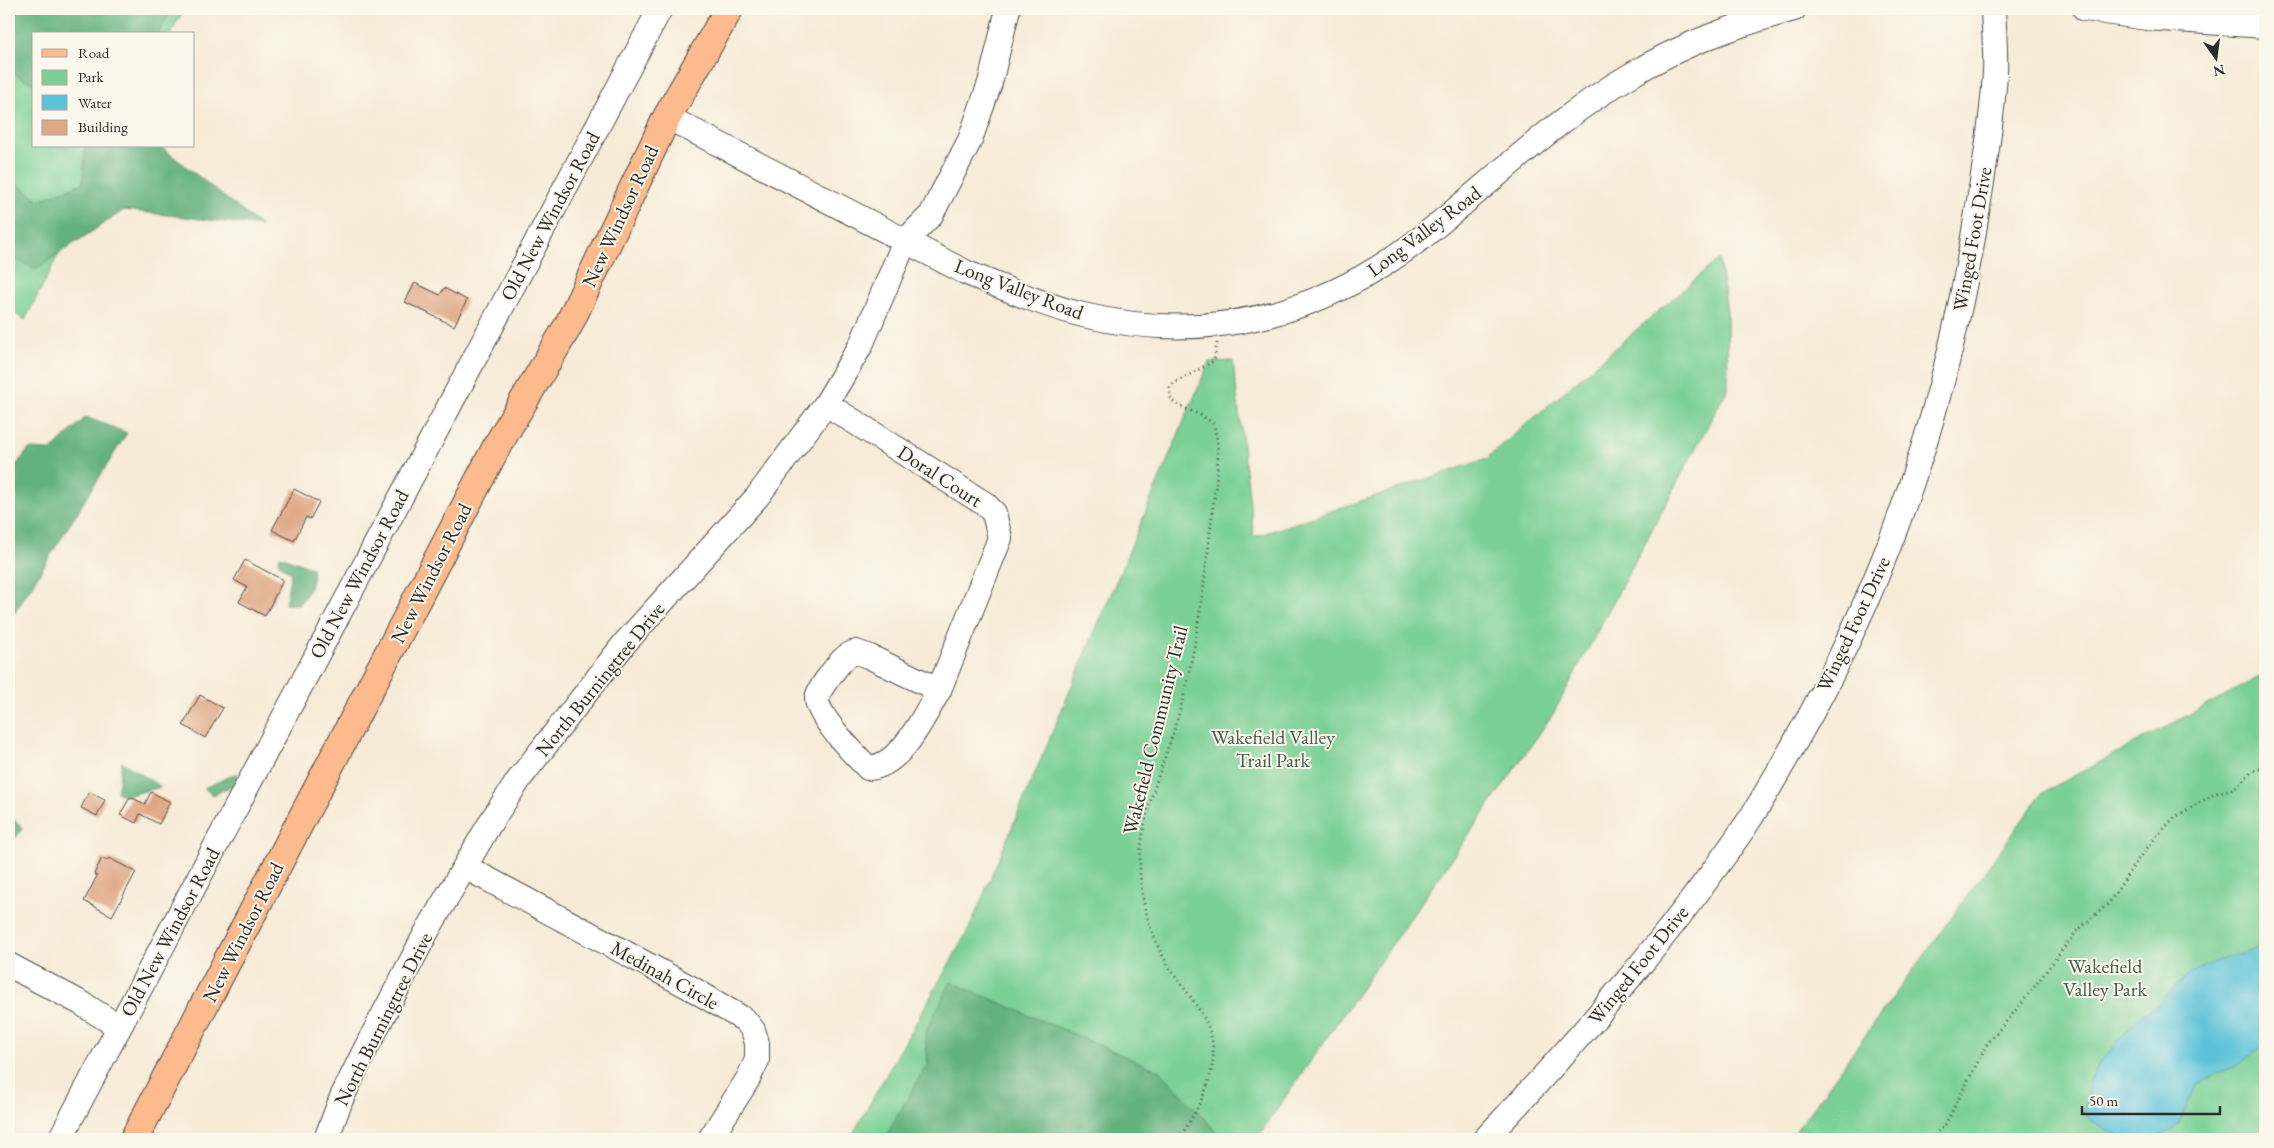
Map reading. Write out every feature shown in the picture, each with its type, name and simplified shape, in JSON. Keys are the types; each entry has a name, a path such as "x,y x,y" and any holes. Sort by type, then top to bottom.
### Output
{"main road":[{"name":"New Windsor Road","path":"134,1139 497,446 568,326 667,117 729,9"}],"street":[{"name":"Old New Windsor Road","path":"60,1139 660,9"},
{"path":"905,241 931,215 970,140 988,90 1008,9"},
{"name":"Long Valley Road","path":"667,117 965,272 1045,303 1084,315 1132,323 1176,326 1219,325 1256,319 1320,300 1361,278 1422,238 1545,134 1629,75 1706,36 1794,9"},
{"name":"Winged Foot Drive","path":"1485,1139 1544,1078 1659,942 1744,827 1774,780 1799,735 1832,674 1863,608 1893,535 1915,474 1940,395 1962,303 1988,144 1995,70 1993,9"},
{"path":"2085,9 2147,18 2265,26"},
{"name":"North Burningtree Drive","path":"326,1139 342,1097 386,1009 426,934 498,811 558,727 624,644 757,497 826,404 861,344 905,241"},
{"name":"Doral Court","path":"826,404 985,504 994,513 1000,538 939,690 922,721 903,747 878,768 868,768 824,719 817,699 818,693 844,657 856,652 939,690"},
{"name":"Medinah Circle","path":"465,867 691,988 745,1020 753,1030 758,1043 757,1060 710,1139"},
{"path":"9,965 81,1003 119,1027"}],"path":[{"name":"Wakefield Community Trail","path":"1179,1139 1201,1102 1212,1062 1212,1038 1193,998 1171,970 1158,946 1150,926 1143,896 1140,862 1148,806 1180,708 1194,647 1204,587 1218,453 1214,425 1201,414 1177,405 1170,400 1170,388 1174,383 1214,361 1219,325"},
{"path":"1931,1139 1945,1125 1987,1044 2077,931 2108,903 2156,837 2175,817 2216,794 2235,788 2251,772 2265,767"}],"green space":[{"path":"9,9 184,9 172,32 32,32 32,148 113,148 25,320 9,309"},
{"path":"19,9 172,9 159,32 32,32 32,83 9,71 9,29"},
{"path":"85,148 163,148 261,226 124,210 36,269 9,256 9,178 39,200 83,183"},
{"name":"Wakefield Valley Trail Park","path":"1719,259 1727,311 1728,388 1553,714 1256,1139 850,1139 969,929 1209,362 1233,361 1254,537 1486,459"},
{"path":"86,417 127,433 9,622 9,474 29,449 51,450"},
{"path":"280,556 312,568 313,578 310,587 299,604 285,604 291,573 278,563"},
{"name":"Wakefield Valley Park","path":"2265,674 2265,1139 1790,1139 2042,793"},
{"path":"122,762 161,787 125,796 117,792"},
{"path":"237,773 236,784 213,795 204,788"},
{"path":"9,815 23,828 9,847"},
{"path":"951,982 1160,1071 1223,1139 884,1139 928,1063 925,1033"}],"water":[{"path":"2265,942 2265,1044 2234,1068 2217,1073 2196,1086 2180,1122 2170,1131 2154,1139 2122,1139 2092,1121 2085,1112 2089,1083 2098,1065 2138,1018 2156,1006 2187,976 2213,962 2256,949"}],"building":[{"path":"415,283 440,295 444,288 467,300 454,326 405,302"},
{"path":"294,489 319,502 310,519 306,517 294,541 272,530"},
{"path":"245,560 283,580 265,616 239,602 247,587 234,580"},
{"path":"200,695 223,708 205,738 183,725"},
{"path":"89,792 105,800 97,816 81,808"},
{"path":"151,792 170,802 159,824 140,814 136,823 120,815 130,797 145,804"},
{"path":"102,858 107,861 109,858 136,872 112,916 84,901 97,876 94,874"}]}
